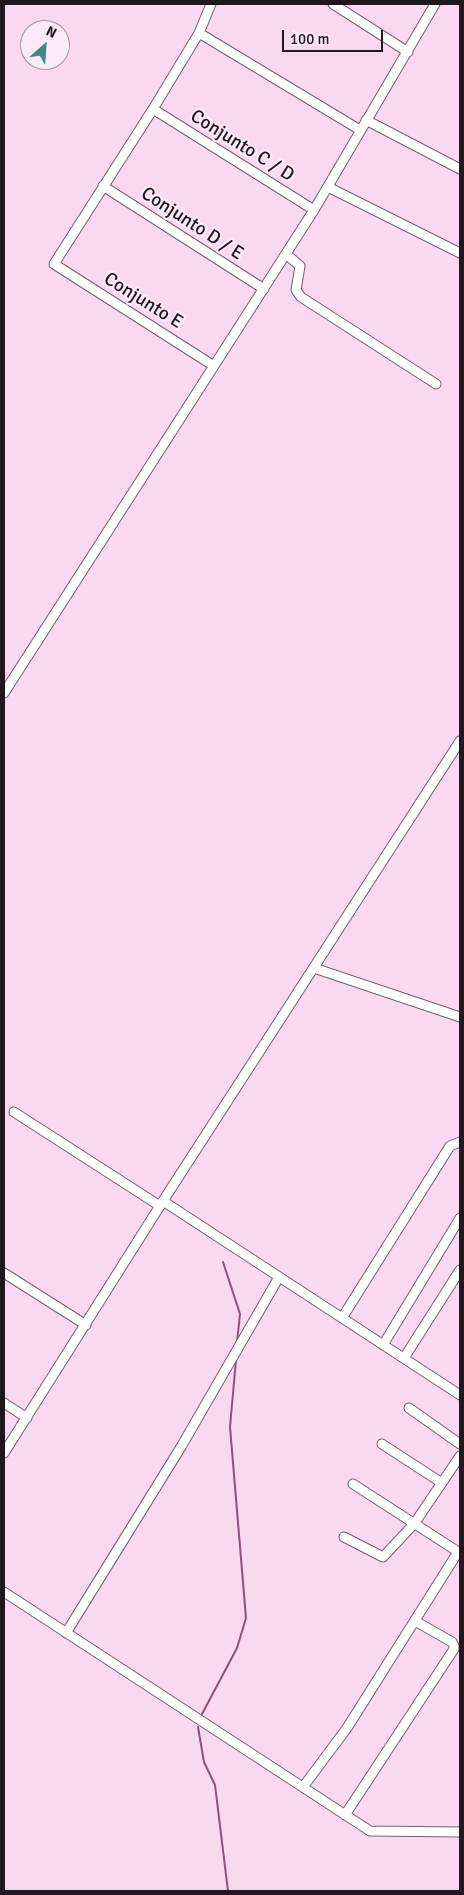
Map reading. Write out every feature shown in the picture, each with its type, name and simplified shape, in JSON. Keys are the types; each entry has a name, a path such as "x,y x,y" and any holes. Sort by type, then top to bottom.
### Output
{"street":[{"path":"103,186 199,33 211,4"},
{"path":"333,4 408,52"},
{"path":"4,693 314,210 435,4"},
{"path":"199,33 360,130"},
{"name":"Conjunto C / D","path":"153,109 314,210"},
{"path":"366,120 460,170"},
{"name":"Conjunto E","path":"103,186 54,264 214,366"},
{"name":"Conjunto D / E","path":"103,186 264,289"},
{"path":"328,187 460,253"},
{"path":"286,254 300,266 296,290 301,297 436,384"},
{"path":"4,1454 162,1204 460,741"},
{"path":"314,968 460,1017"},
{"path":"14,1112 279,1277 460,1395"},
{"path":"342,1318 450,1146 460,1142"},
{"path":"383,1345 460,1218"},
{"path":"404,1358 460,1270"},
{"path":"4,1273 86,1325"},
{"path":"66,1633 182,1447 279,1277"},
{"path":"4,1403 27,1418"},
{"path":"409,1408 460,1444"},
{"path":"382,1444 442,1483"},
{"path":"344,1537 383,1557 414,1524 460,1456"},
{"path":"303,1788 347,1728 459,1553 353,1484"},
{"path":"4,1592 370,1831 460,1832"},
{"path":"345,1815 454,1650 452,1642 415,1620"}],"waterway":[{"path":"223,1262 240,1314 237,1342"},
{"path":"202,1714 237,1648 246,1618 230,1427 236,1360"},
{"path":"198,1727 204,1762 215,1785 228,1891"}]}
